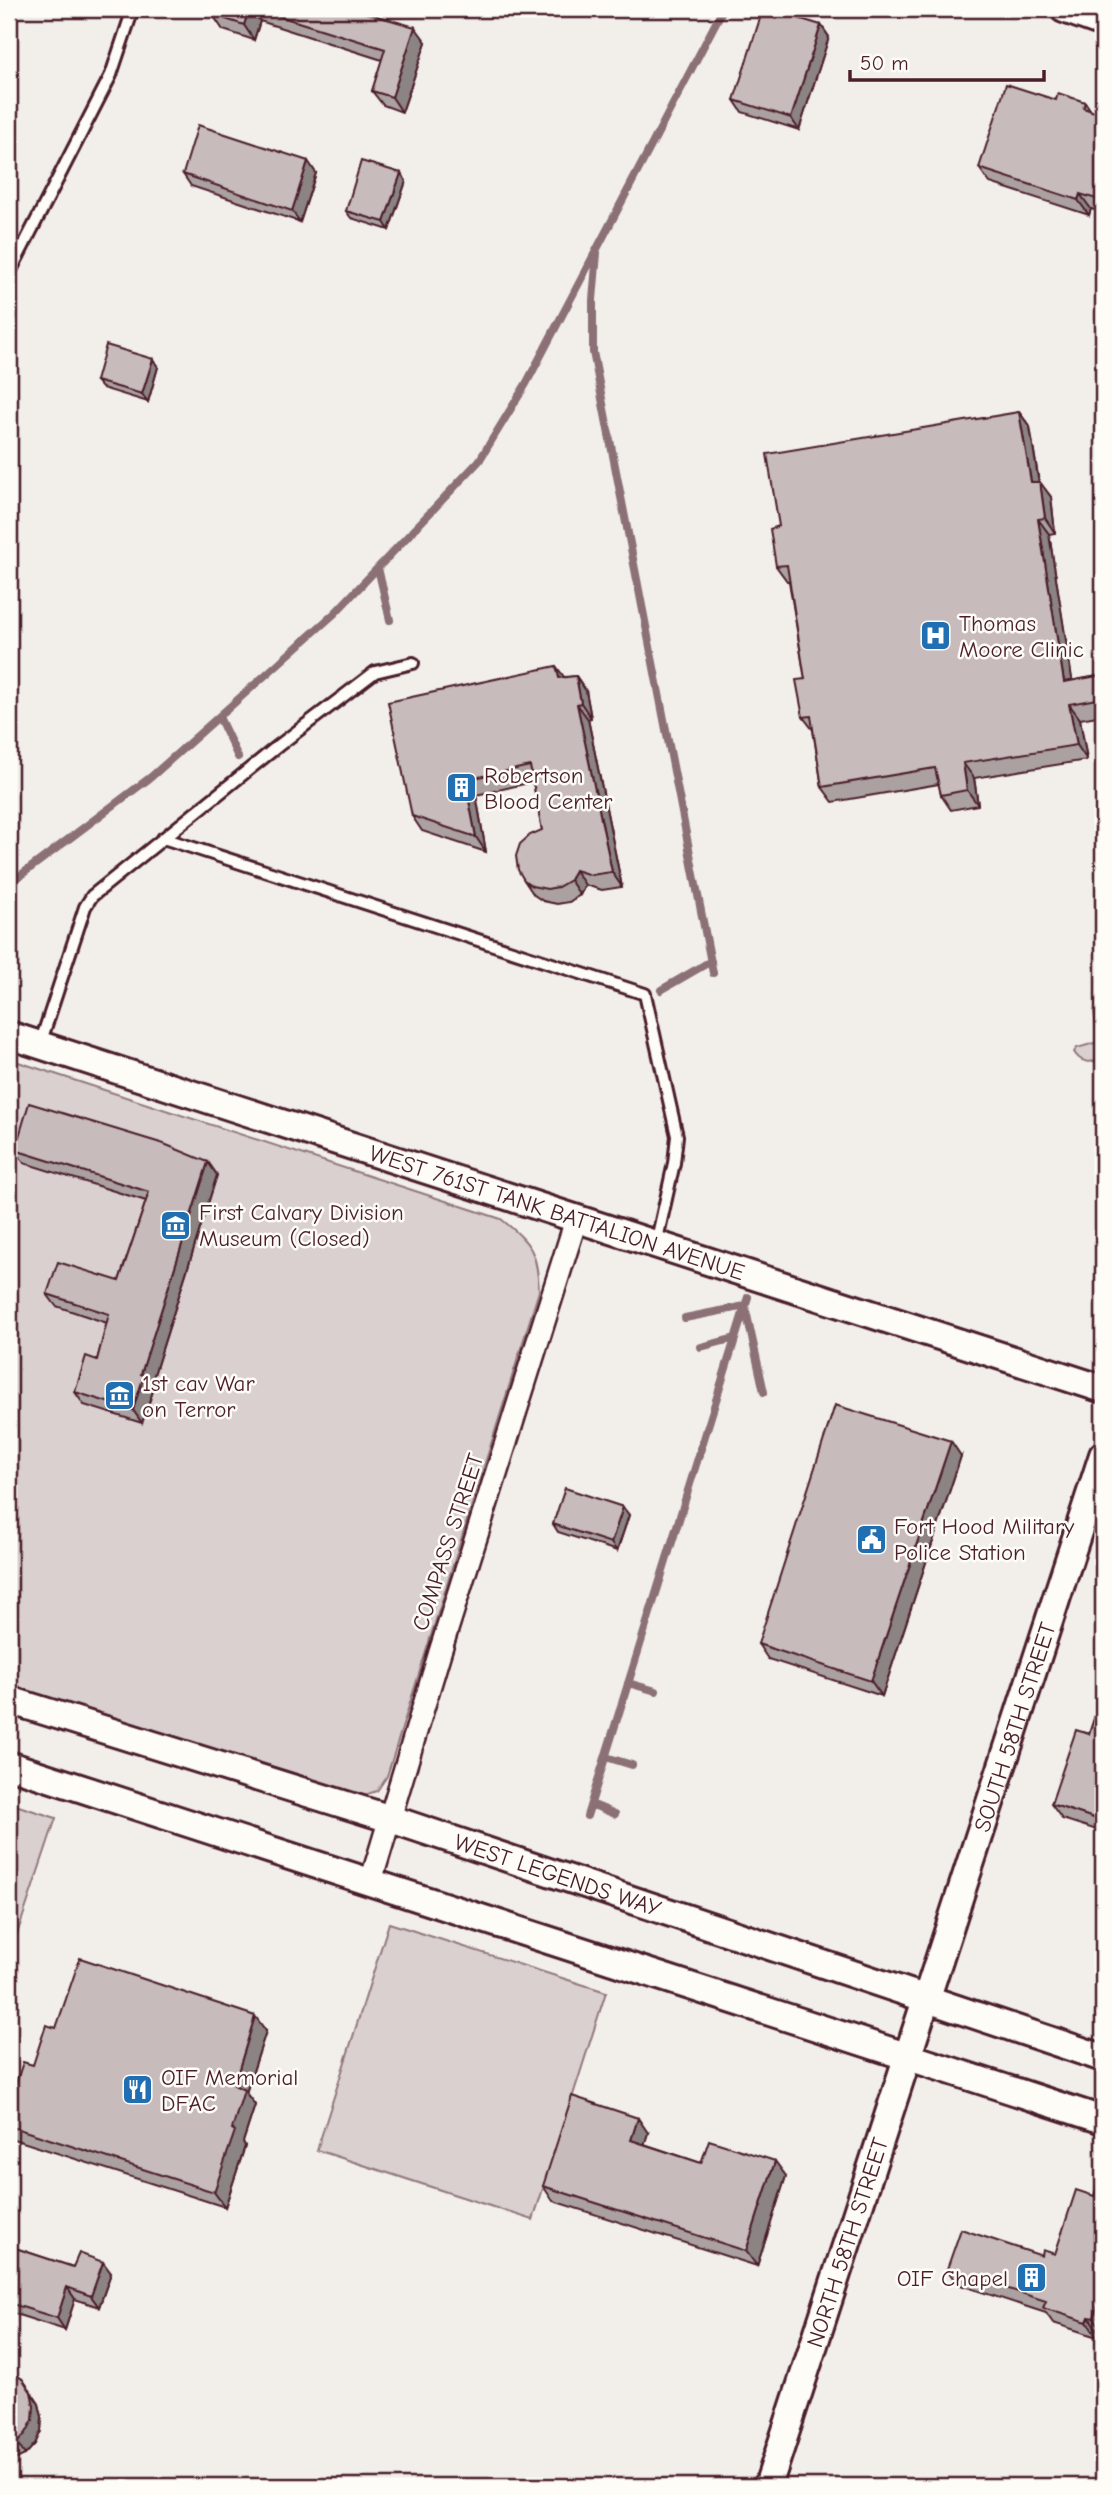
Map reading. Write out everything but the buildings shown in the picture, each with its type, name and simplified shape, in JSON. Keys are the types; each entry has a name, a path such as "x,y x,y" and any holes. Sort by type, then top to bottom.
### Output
{"street":[{"path":"1064,9 1103,23"},
{"name":"WEST 761ST TANK BATTALION AVENUE","path":"9,1035 1103,1389"},
{"name":"COMPASS STREET","path":"372,1881 436,1665 576,1220"},
{"name":"SOUTH 58TH STREET","path":"927,2001 1103,1455"},
{"name":"WEST LEGENDS WAY","path":"9,1700 391,1819 1103,2058"},
{"path":"9,1765 1103,2120"},
{"name":"NORTH 58TH STREET","path":"768,2486 927,2001"}],"lane":[{"path":"9,274 111,75 134,9"},
{"path":"39,1045 85,907 92,896 375,672 413,663"},
{"path":"163,838 645,994 677,1136 674,1163 656,1244"}],"shaded area":[{"path":"1103,1010 1103,1059 1083,1061 1074,1052 1077,1048 1098,1042 1094,1011"},
{"path":"9,1059 501,1219 520,1235 531,1249 537,1266 539,1291 387,1776 377,1791 358,1797 9,1688"},
{"path":"9,1803 56,1818 9,1958"},
{"path":"389,1923 606,1992 533,2220 317,2150"}],"waterway":[{"path":"9,884 151,777 335,613 479,461 526,384 723,9"},
{"path":"597,253 593,352 713,973"},
{"path":"378,568 390,620"},
{"path":"219,717 238,757"},
{"path":"661,990 711,961"},
{"path":"587,1816 748,1297"},
{"path":"685,1318 745,1306 764,1392"},
{"path":"701,1347 735,1338"},
{"path":"628,1683 656,1691"},
{"path":"606,1757 632,1765"},
{"path":"591,1804 615,1814"}],"place":[{"name":"Thomas Moore Clinic","path":"936,636"},
{"name":"Robertson Blood Center","path":"461,788"},
{"name":"First Calvary Division Museum (Closed)","path":"176,1225"},
{"name":"1st cav War on Terror","path":"119,1396"},
{"name":"Fort Hood Military Police Station","path":"871,1539"},
{"name":"OIF Memorial DFAC","path":"138,2090"},
{"name":"OIF Chapel","path":"1031,2278"}]}
